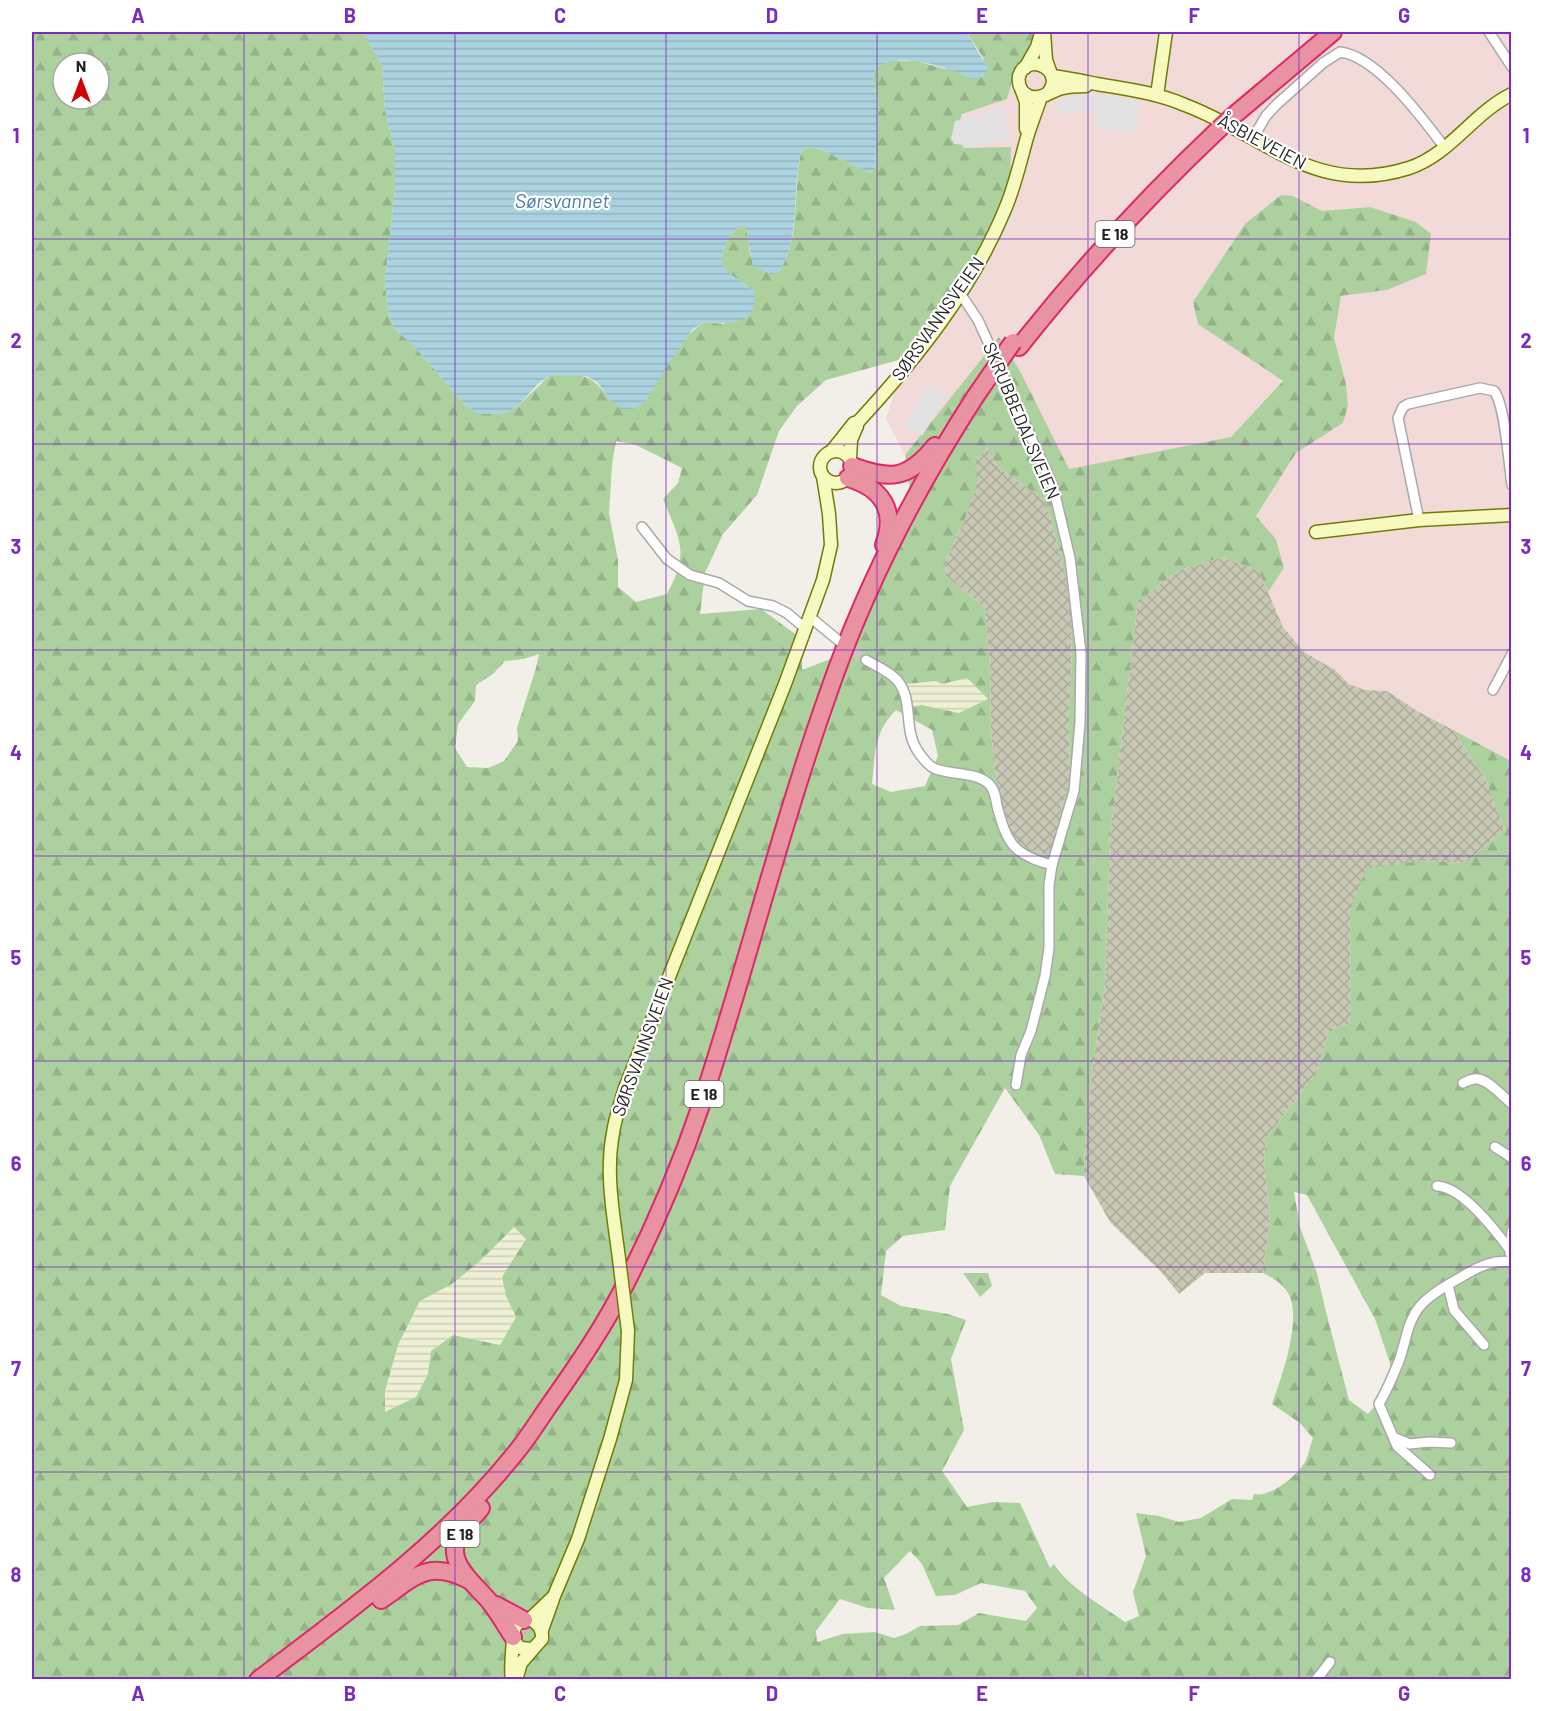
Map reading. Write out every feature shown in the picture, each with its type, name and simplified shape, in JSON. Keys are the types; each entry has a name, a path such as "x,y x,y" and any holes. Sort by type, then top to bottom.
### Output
{"highway":[{"name":"E 18","path":"861,608 920,487 1059,283 1142,193 1320,32"},
{"name":"E 18","path":"1221,121 1333,32"},
{"name":"E 18","path":"848,471 882,476 902,473 925,459 978,399"},
{"name":"E 18","path":"527,1620 504,1611 470,1581 459,1565 455,1550 457,1539 540,1433 584,1369 629,1292 671,1203 706,1115 833,702 859,633 924,496 978,399"},
{"name":"E 18","path":"258,1680 378,1589 451,1526 516,1453 581,1361 627,1282 667,1196 700,1107 824,704 888,534 889,520 880,496 848,471"},
{"name":"E 18","path":"381,1600 455,1535 493,1493"},
{"name":"E 18","path":"272,1680 381,1600 428,1571 445,1570 470,1581"},
{"name":"E 18","path":"490,1601 513,1639"}],"main road":[{"path":"1042,32 1052,86 1043,96 1031,97 1022,91 1019,80 1037,47 1042,32"},
{"path":"1157,95 1166,32"},
{"path":"1025,68 1041,64 1051,74"},
{"name":"ÅSBIEVEIEN","path":"1051,74 1157,95 1206,113 1293,161 1338,175 1371,175 1408,168 1427,161 1445,148 1488,108 1512,94"},
{"name":"ÅSBIEVEIEN","path":"1043,96 1063,88 1099,84"},
{"name":"SØRSVANNSVEIEN","path":"1022,91 1026,102 1026,139"},
{"name":"SØRSVANNSVEIEN","path":"829,514 837,490 848,471 851,440 858,422 907,369 960,293 988,247 1005,209 1026,139 1043,96"},
{"name":"SØRSVANNSVEIEN","path":"831,452 854,423 858,422"},
{"path":"831,452 842,453 848,471 830,482 823,476 821,462 831,452"},
{"name":"SØRSVANNSVEIEN","path":"542,1630 578,1539 626,1380 628,1331 610,1182 613,1133 625,1088 808,623 830,554 829,514 823,476"},
{"path":"1316,532 1419,520 1512,515"},
{"name":"SØRSVANNSVEIEN","path":"527,1620 554,1596"},
{"path":"527,1620 537,1623 543,1635 540,1643 521,1663 514,1680 511,1667 513,1639 517,1624 527,1620"},
{"path":"513,1639 520,1648 533,1649"}],"street":[{"path":"1489,32 1512,67"},
{"path":"1253,138 1266,116 1276,105 1334,54 1344,52 1363,60 1382,74 1445,148"},
{"name":"SKRUBBEDALSVEIEN","path":"960,293 978,320 1053,486 1070,558 1082,653 1080,723 1074,791 1052,865 1049,885 1049,948 1045,976 1031,1031 1021,1055 1016,1085"},
{"path":"1419,520 1398,418 1403,407 1408,404 1480,388 1494,391 1497,395 1502,420 1512,485"},
{"path":"642,527 667,559 690,575 718,583 748,601 773,606 839,641"},
{"path":"1493,690 1512,654"},
{"path":"866,660 888,672 897,681 905,695 912,741 923,758 937,770 974,777 989,784 994,791 1005,833 1011,844 1030,858 1052,865"},
{"path":"1463,1083 1475,1078 1479,1079 1512,1104"},
{"path":"1495,1147 1512,1158"},
{"path":"1437,1186 1453,1190 1492,1225 1510,1250"},
{"path":"1430,1475 1397,1446 1379,1404 1400,1360 1410,1324 1421,1306 1448,1285 1478,1268 1495,1262 1510,1262 1512,1231"},
{"path":"1448,1285 1454,1310 1484,1345"},
{"path":"1393,1437 1410,1444 1451,1443"},
{"path":"1316,1680 1330,1662"}],"shaded area":[{"path":"1038,32 1511,32 1511,761 1419,712 1387,691 1365,690 1348,684 1335,670 1304,652 1283,627 1268,592 1284,568 1276,539 1256,516 1296,453 1343,423 1348,406 1346,384 1334,338 1341,296 1387,290 1370,207 1322,211 1293,196 1283,381 1232,437 1069,470 1020,371 999,337 905,455 886,419 906,358 930,317 972,279 964,148 956,135 962,114 1007,99 1014,75"},
{"path":"1072,93 1107,95 1142,102 1133,134 1098,129 1095,110 1059,114 1058,102"},
{"path":"1003,105 1011,140 988,142 976,146 955,144 951,139 955,121 981,115"},
{"path":"928,385 946,396 922,436 904,425"},
{"path":"987,448 998,467 1046,501 1067,581 1072,621 1070,776 1050,856 1015,844 999,806 991,732 990,670 985,608 946,576 945,561 965,519 978,478 974,461"},
{"path":"1223,557 1259,571 1283,627 1304,652 1335,670 1349,684 1365,690 1387,691 1419,712 1453,730 1485,779 1505,829 1465,863 1420,861 1350,911 1351,1023 1329,1029 1317,1072 1266,1138 1264,1161 1270,1222 1263,1273 1205,1273 1179,1294 1162,1273 1110,1222 1084,1176 1085,1147 1092,1072 1105,984 1110,835 1138,601 1180,570"},
{"path":"967,678 988,699 959,713 922,705 905,708 906,684 936,681 942,684"},
{"path":"514,1226 526,1238 502,1277 506,1296 516,1317 500,1345 452,1335 431,1351 428,1374 416,1397 385,1413 385,1391 398,1345 420,1301 452,1284 480,1261"}],"green space":[{"path":"32,32 363,32 382,65 385,110 395,150 395,188 385,283 388,311 393,327 415,347 465,405 479,414 503,414 518,406 549,376 584,377 596,384 611,400 645,402 671,358 686,338 704,322 724,324 754,291 727,272 721,262 725,246 733,232 742,225 747,229 750,255 778,273 786,259 790,245 801,152 808,147 820,149 870,173 875,169 878,108 873,75 877,67 889,61 917,61 945,69 984,59 966,32 1038,32 1014,75 1007,99 962,114 956,134 964,148 1011,147 1010,189 972,280 930,317 906,358 826,380 797,406 779,431 757,495 723,534 705,573 700,614 761,609 802,639 802,670 833,658 911,500 905,455 999,337 1020,371 1069,469 1231,437 1283,381 1198,324 1193,302 1245,224 1281,195 1293,196 1322,211 1370,207 1416,222 1431,234 1426,274 1387,290 1341,296 1334,338 1346,384 1348,406 1343,423 1296,453 1256,516 1276,539 1284,568 1268,592 1259,571 1223,557 1180,570 1138,601 1110,835 1105,984 1092,1072 1084,1176 1055,1174 1039,1135 1005,1088 950,1186 945,1230 903,1236 886,1251 881,1295 901,1306 948,1314 966,1320 951,1359 964,1430 942,1471 967,1507 993,1502 1020,1503 1050,1568 1054,1564 1068,1581 1125,1622 1139,1616 1133,1592 1146,1556 1136,1513 1179,1522 1201,1518 1232,1499 1252,1500 1254,1494 1268,1493 1296,1473 1306,1459 1313,1438 1300,1423 1272,1404 1289,1348 1293,1317 1292,1304 1286,1289 1263,1273 1270,1222 1264,1161 1266,1138 1317,1072 1329,1029 1351,1023 1350,911 1366,869 1420,861 1465,863 1505,829 1485,779 1453,730 1511,761 1511,1679 32,1679","holes":["616,441 636,445 682,468 678,483 663,499 680,546 678,567 667,594 636,602 618,587 618,560 609,513","987,448 998,467 1046,501 1067,581 1072,621 1070,776 1050,856 1015,844 999,806 991,732 990,670 985,608 946,576 945,561 965,519 979,478 974,461","539,654 517,728 518,741 504,761 488,768 467,767 455,748 458,724 475,701 476,685 493,674 505,661 524,659","967,678 988,699 959,713 922,705 905,708 907,684 936,681 942,684","896,710 932,730 938,756 925,786 891,792 872,784 877,744 889,718","1294,1192 1307,1195 1375,1319 1390,1363 1391,1388 1368,1414 1349,1400 1317,1273 1300,1227","514,1227 526,1239 502,1277 506,1296 516,1317 500,1345 453,1335 431,1351 428,1374 416,1397 385,1412 385,1391 398,1345 420,1301 452,1284 480,1261","910,1551 922,1564 936,1596 955,1595 981,1583 1025,1591 1037,1608 1026,1621 979,1613 958,1625 920,1626 894,1638 875,1632 843,1634 817,1642 816,1631 840,1599 868,1608 895,1610 884,1578"]},
{"path":"963,1273 988,1273 992,1286 980,1297"}],"water":[{"name":"Sørsvannet","path":"363,32 966,32 988,68 983,77 974,79 938,66 913,61 889,62 877,67 873,75 878,108 875,169 870,173 820,149 808,147 801,152 790,245 778,273 771,274 753,267 746,229 742,225 733,232 725,246 721,262 727,272 754,291 752,311 740,320 723,323 704,322 693,329 645,402 633,409 622,409 611,400 597,382 586,376 549,376 538,384 518,406 503,414 479,414 465,405 415,347 393,327 388,311 385,283 395,188 395,150 385,110 382,65"}],"tunnel":[{"path":"843,644 866,660"}]}
